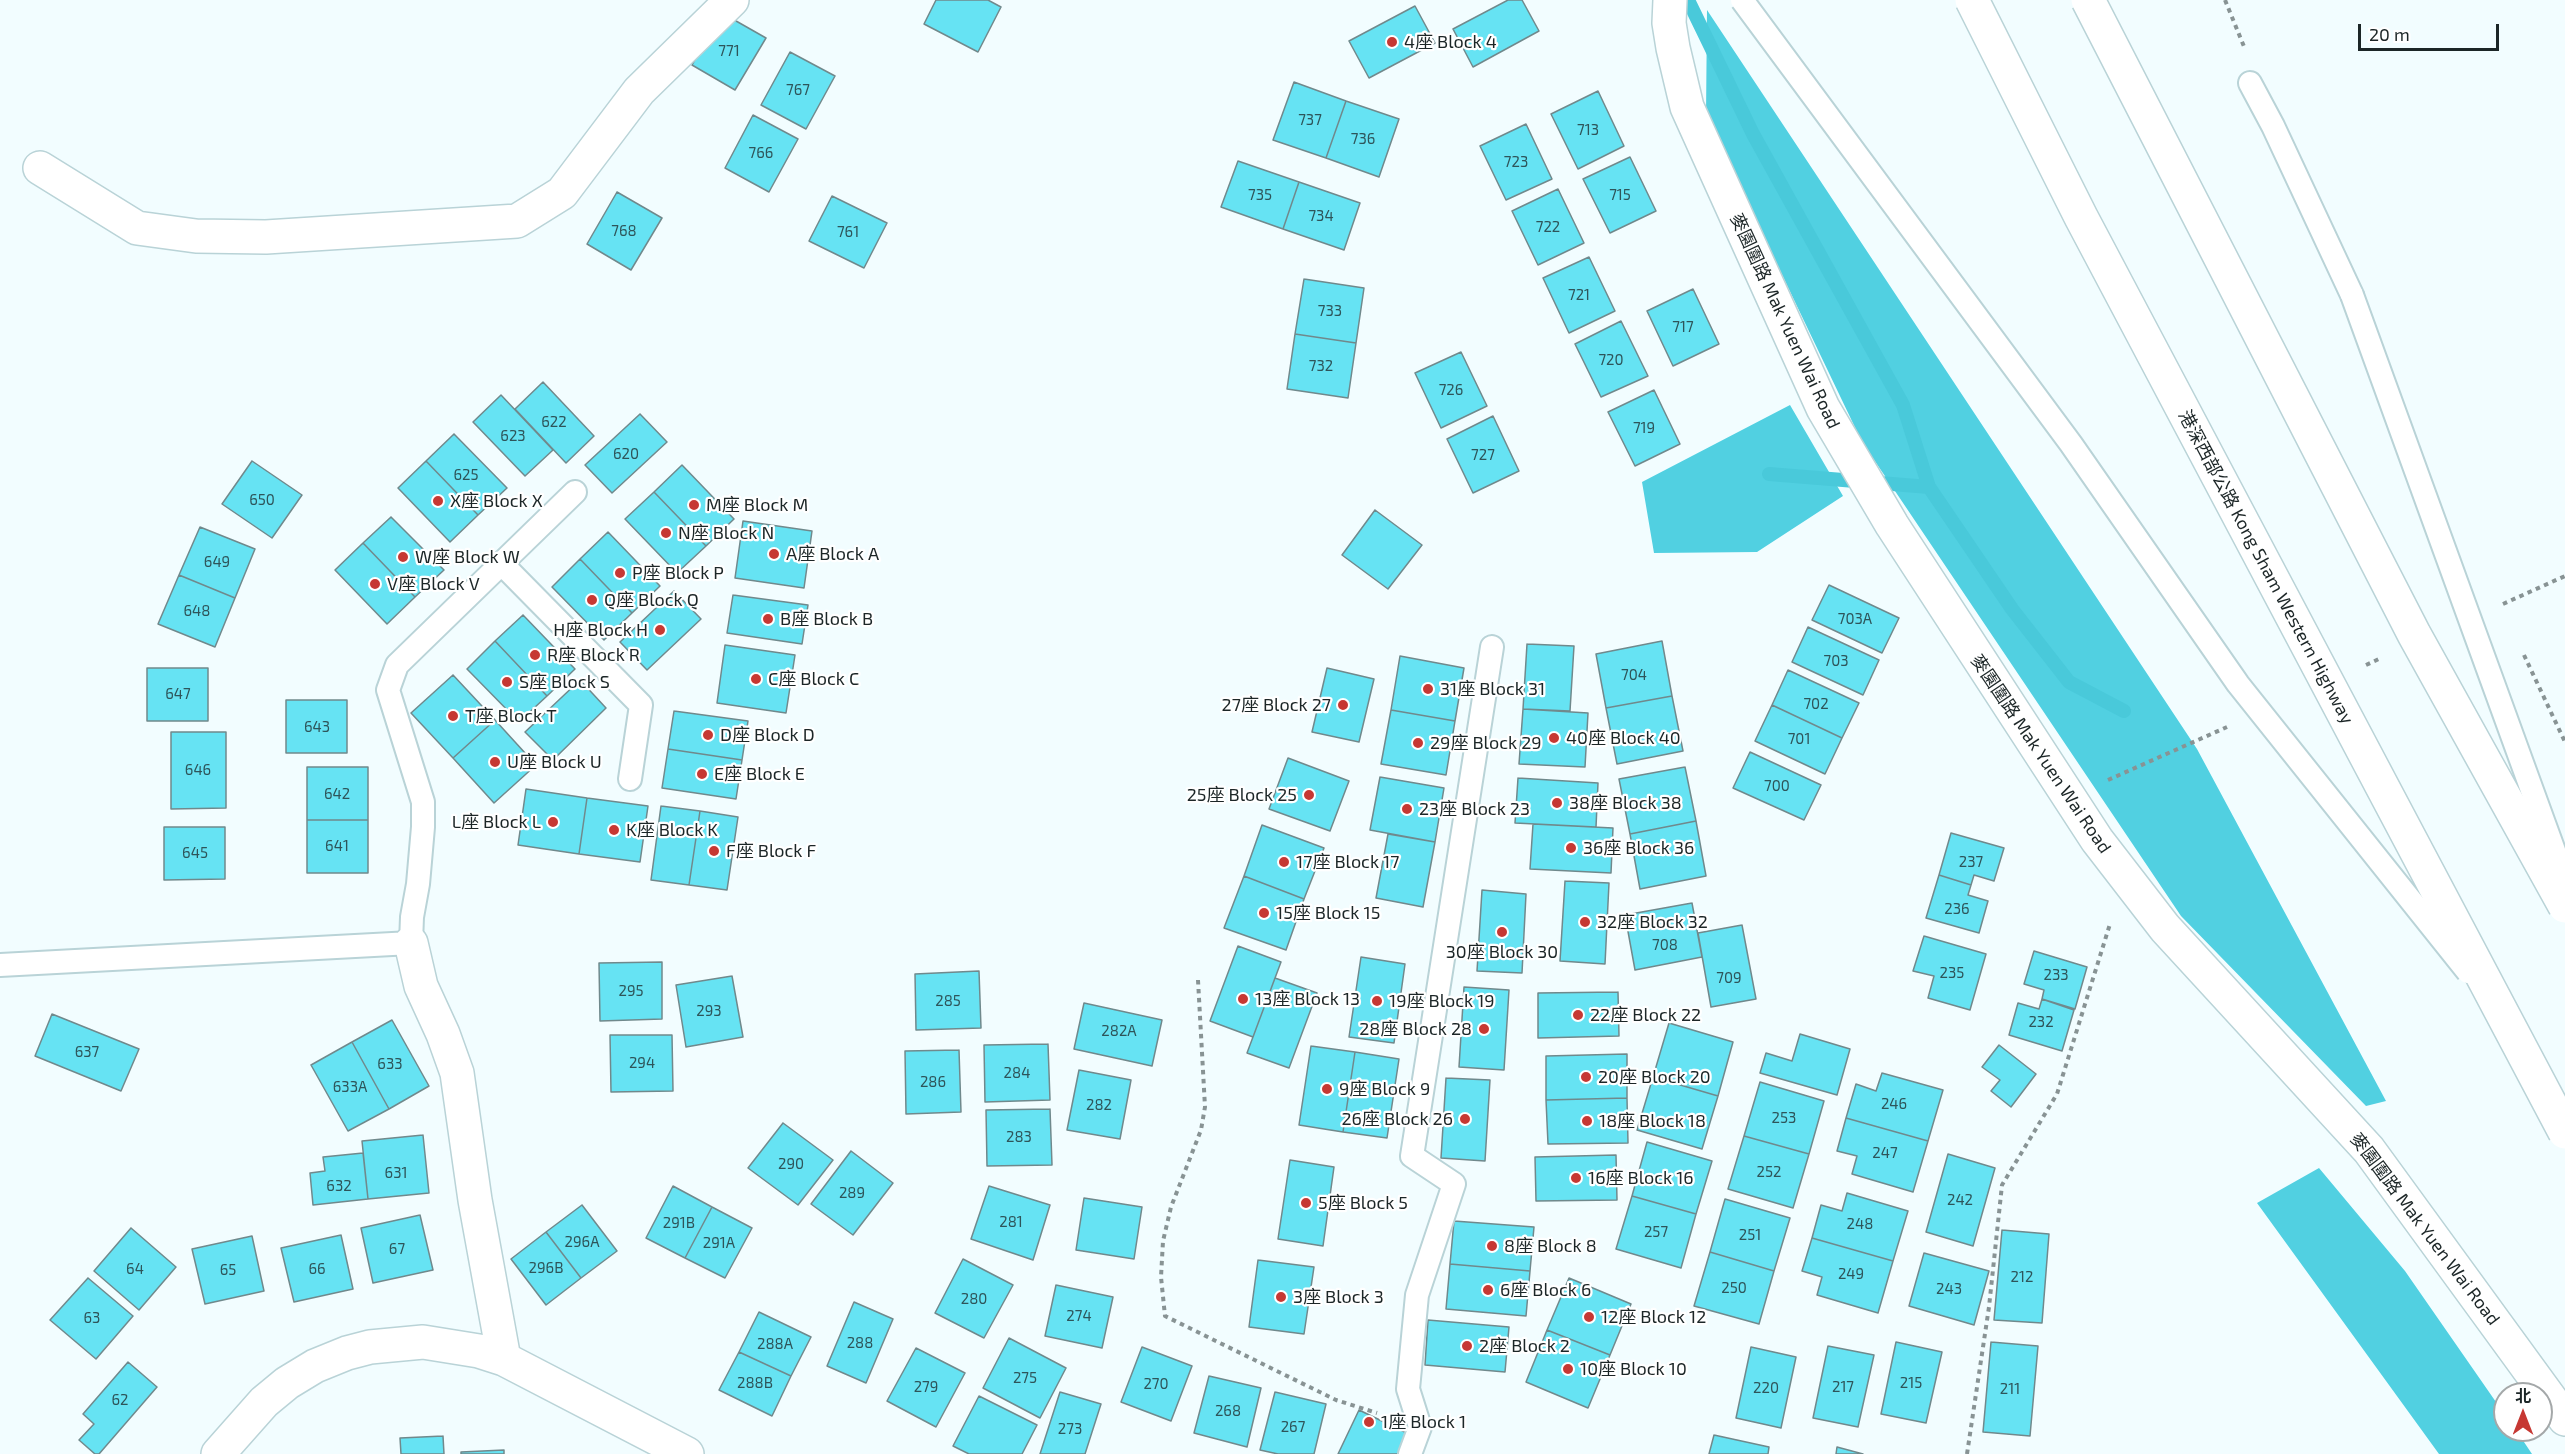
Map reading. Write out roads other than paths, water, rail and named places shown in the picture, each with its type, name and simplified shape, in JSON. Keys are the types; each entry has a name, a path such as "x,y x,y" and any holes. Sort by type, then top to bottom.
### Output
{"main road":[{"path":"40,168 137,228 196,236 266,237 517,222 562,193 639,92 732,0"},
{"name":"麥園圍路 Mak Yuen Wai Road","path":"1670,0 1669,23 1687,107 1823,408 1904,544 2097,840 2165,928 2369,1150 2565,1419"},
{"name":"港深西部公路 Kong Sham Western Highway","path":"1972,0 2092,238 2500,1013 2565,1132"},
{"path":"2088,0 2414,634 2565,906"},
{"path":"411,943 421,986 443,1034 457,1074 475,1200 504,1359"},
{"path":"218,1454 242,1424 287,1383 315,1366 346,1353 380,1346 423,1342 479,1351 504,1359 687,1454"}],"lane":[{"path":"1742,0 2071,444 2238,684 2500,1013"},
{"path":"2250,83 2273,126 2352,295 2565,881"},
{"path":"0,965 411,943 423,827 423,802 388,690 396,665 575,492"},
{"path":"501,563 640,705 630,779"},
{"path":"1410,1454 1420,1427 1408,1389 1417,1295 1454,1184 1412,1156 1492,647"}],"waterway":[{"path":"1688,0 1753,134 1903,405 1929,487"},
{"path":"1769,474 1929,487 2012,609 2069,682 2124,711"}],"place":[{"name":"4座 Block 4","path":"1392,42"},
{"name":"X座 Block X","path":"438,501"},
{"name":"M座 Block M","path":"694,505"},
{"name":"N座 Block N","path":"666,533"},
{"name":"A座 Block A","path":"774,554"},
{"name":"W座 Block W","path":"403,557"},
{"name":"P座 Block P","path":"620,573"},
{"name":"V座 Block V","path":"375,584"},
{"name":"Q座 Block Q","path":"592,600"},
{"name":"B座 Block B","path":"768,619"},
{"name":"H座 Block H","path":"660,630"},
{"name":"R座 Block R","path":"535,655"},
{"name":"C座 Block C","path":"756,679"},
{"name":"S座 Block S","path":"507,682"},
{"name":"31座 Block 31","path":"1428,689"},
{"name":"27座 Block 27","path":"1343,705"},
{"name":"T座 Block T","path":"453,716"},
{"name":"D座 Block D","path":"708,735"},
{"name":"40座 Block 40","path":"1554,738"},
{"name":"29座 Block 29","path":"1418,743"},
{"name":"U座 Block U","path":"495,762"},
{"name":"E座 Block E","path":"702,774"},
{"name":"25座 Block 25","path":"1309,795"},
{"name":"38座 Block 38","path":"1557,803"},
{"name":"23座 Block 23","path":"1407,809"},
{"name":"L座 Block L","path":"553,822"},
{"name":"K座 Block K","path":"614,830"},
{"name":"36座 Block 36","path":"1571,848"},
{"name":"F座 Block F","path":"714,851"},
{"name":"17座 Block 17","path":"1284,862"},
{"name":"15座 Block 15","path":"1264,913"},
{"name":"32座 Block 32","path":"1585,922"},
{"name":"30座 Block 30","path":"1502,932"},
{"name":"13座 Block 13","path":"1243,999"},
{"name":"19座 Block 19","path":"1377,1001"},
{"name":"22座 Block 22","path":"1578,1015"},
{"name":"28座 Block 28","path":"1484,1029"},
{"name":"20座 Block 20","path":"1586,1077"},
{"name":"9座 Block 9","path":"1327,1089"},
{"name":"26座 Block 26","path":"1465,1119"},
{"name":"18座 Block 18","path":"1587,1121"},
{"name":"16座 Block 16","path":"1576,1178"},
{"name":"5座 Block 5","path":"1306,1203"},
{"name":"8座 Block 8","path":"1492,1246"},
{"name":"6座 Block 6","path":"1488,1290"},
{"name":"3座 Block 3","path":"1281,1297"},
{"name":"12座 Block 12","path":"1589,1317"},
{"name":"2座 Block 2","path":"1467,1346"},
{"name":"10座 Block 10","path":"1568,1369"},
{"name":"1座 Block 1","path":"1369,1422"}]}
